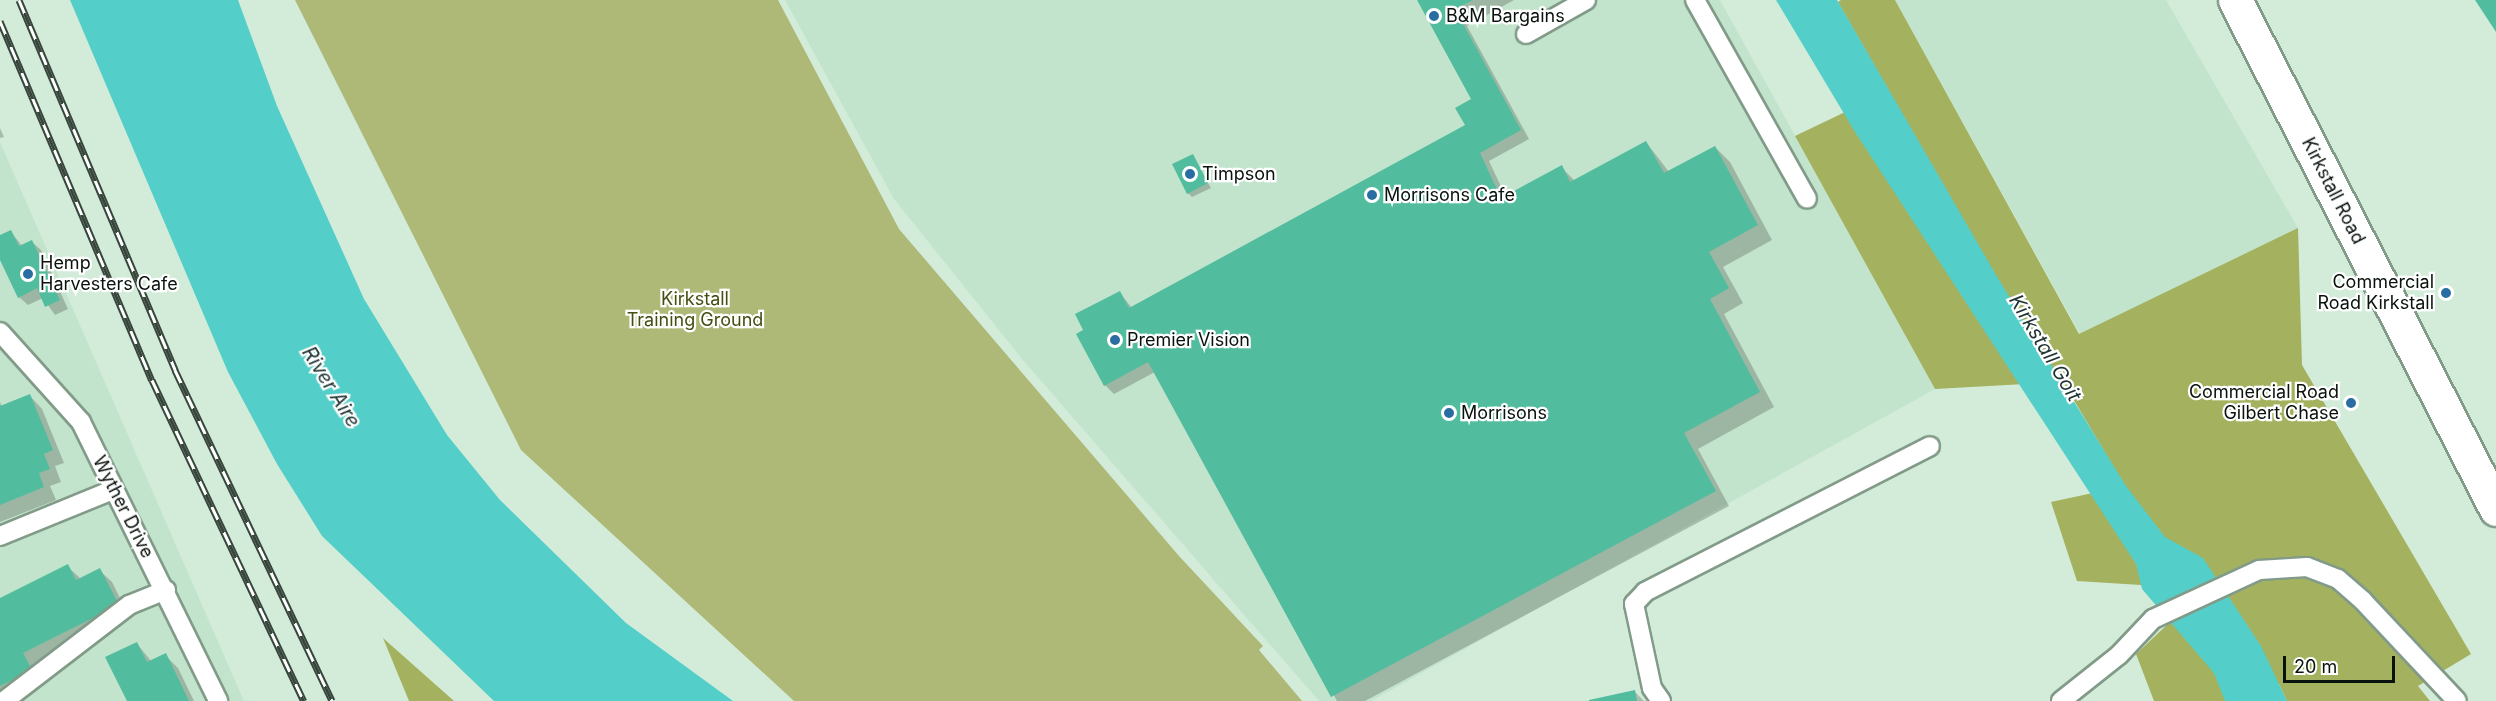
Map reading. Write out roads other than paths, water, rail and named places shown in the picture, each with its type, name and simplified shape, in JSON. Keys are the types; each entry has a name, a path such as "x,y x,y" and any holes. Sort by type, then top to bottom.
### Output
{"main road":[{"name":"Kirkstall Road","path":"2235,0 2496,509"}],"lane":[{"path":"1526,34 1586,0"},
{"path":"1695,0 1807,199"},
{"name":"Wyther Drive","path":"0,332 81,422 218,701"},
{"path":"1661,701 1652,688 1634,604 1646,592 1930,446"},
{"path":"0,536 113,490"},
{"path":"2061,701 2119,655 2153,619 2259,570 2307,567 2338,579 2457,701"},
{"path":"4,701 129,605 165,590"}],"water":[{"name":"River Aire","path":"70,0 238,0 277,106 364,299 447,435 500,500 626,623 733,701 494,701 322,536 277,464 228,372"},
{"path":"1776,0 1837,0 1996,275 2126,486 2165,537 2203,558 2261,646 2287,701 2225,701 2214,673 2142,589 2136,564 1855,132"}],"railway":[{"path":"19,0 175,370 332,701"},
{"path":"0,21 152,380 304,701"}],"place":[{"name":"B&M Bargains","path":"1434,16"},
{"name":"Timpson","path":"1190,174"},
{"name":"Morrisons Cafe","path":"1372,195"},
{"name":"Hemp Harvesters Cafe","path":"28,274"},
{"name":"Commercial Road Kirkstall","path":"2446,293"},
{"name":"Premier Vision","path":"1115,340"},
{"name":"Commercial Road Gilbert Chase","path":"2351,403"},
{"name":"Morrisons","path":"1449,413"}],"park label":[{"name":"Kirkstall Training Ground","path":"695,310"}],"water label":[{"name":"Kirkstall Goit","path":"2045,348"}]}
